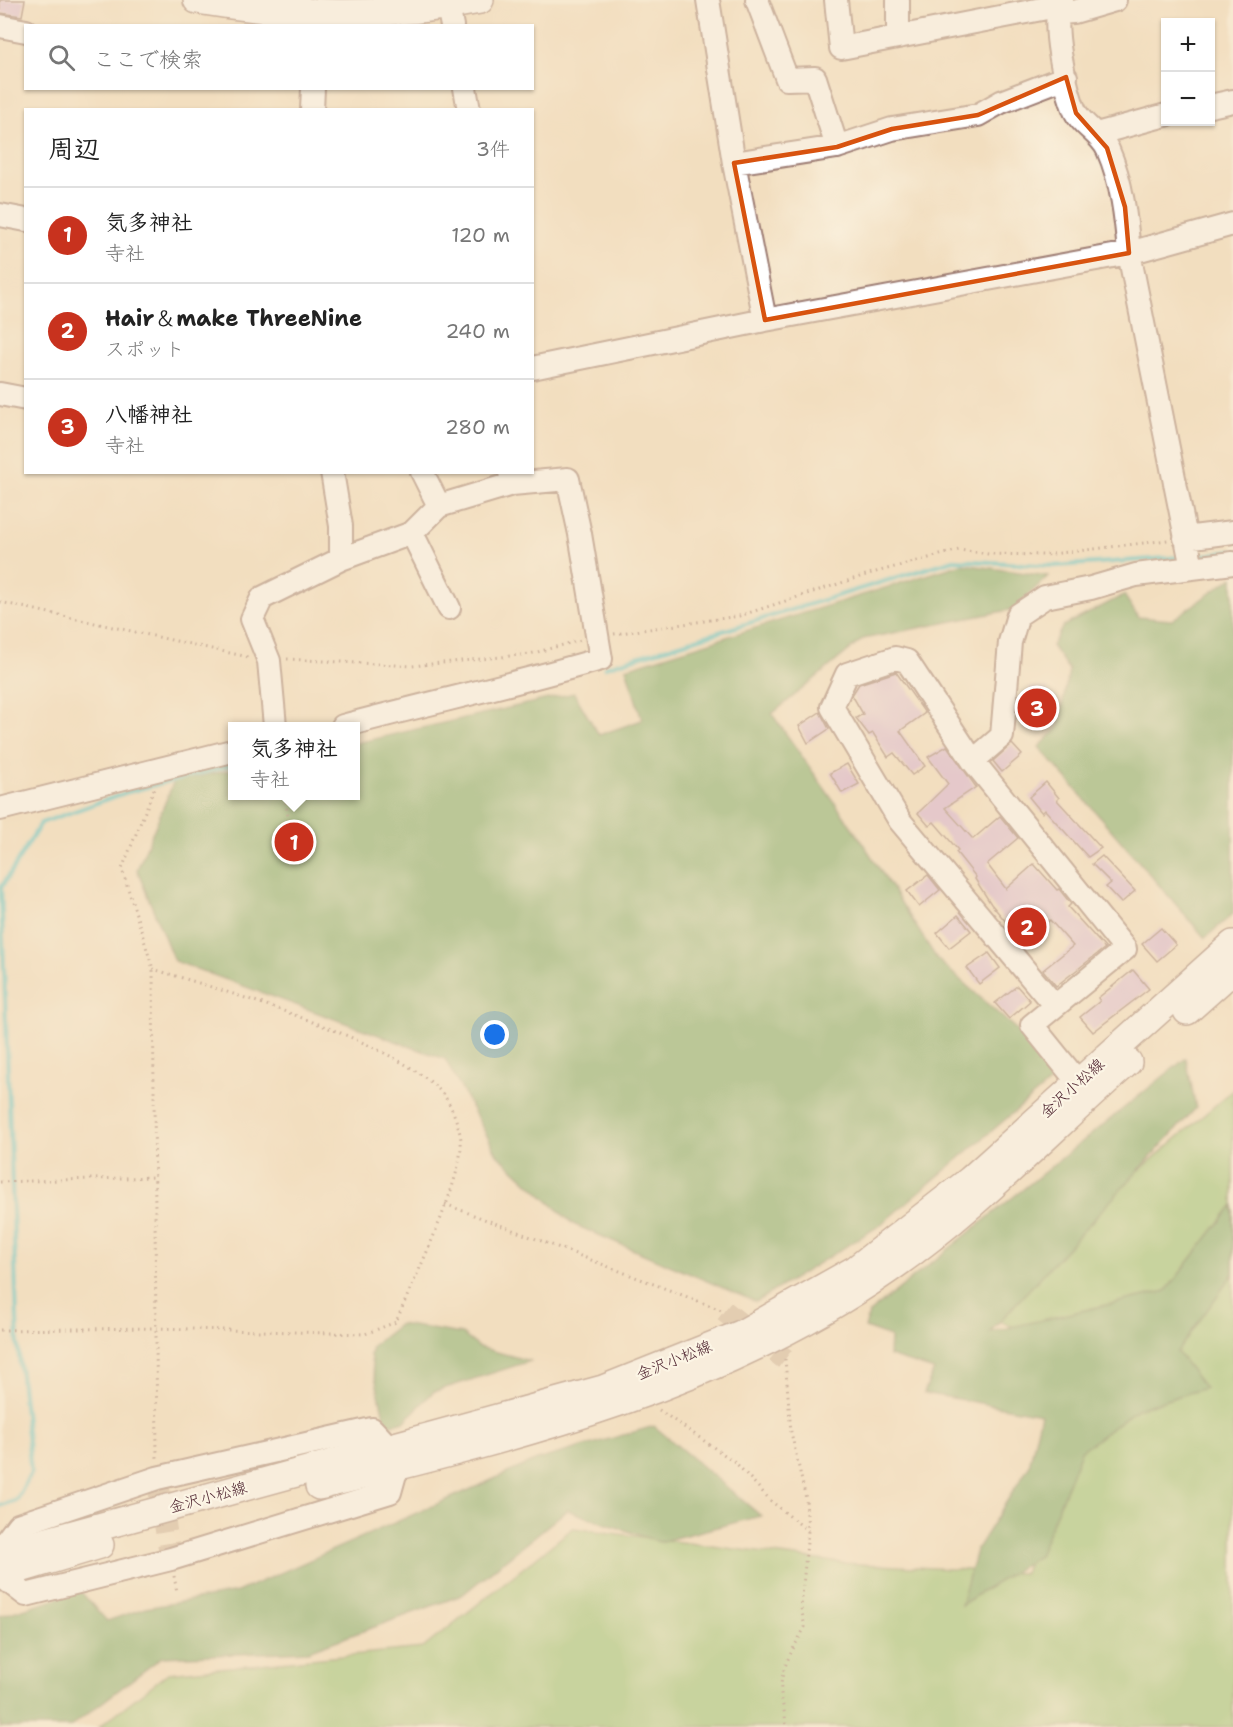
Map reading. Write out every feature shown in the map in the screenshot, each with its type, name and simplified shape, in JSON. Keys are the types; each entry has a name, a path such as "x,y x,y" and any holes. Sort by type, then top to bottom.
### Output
{"main road":[{"path":"197,0 312,20 407,11 450,16 480,0"},
{"name":"金沢小松線","path":"0,1575 293,1492 603,1389 741,1334 856,1269 970,1180 1233,944"},
{"name":"金沢小松線","path":"0,1554 394,1457 543,1428 648,1393 721,1364 832,1306 889,1269 944,1227 1021,1162 1122,1067 1233,970"}],"street":[{"path":"708,0 734,163 765,320"},
{"path":"757,0 787,79 815,78 837,147"},
{"path":"836,0 841,48 1059,6 1074,12 1115,0"},
{"path":"898,0 898,36"},
{"path":"1059,6 1059,44 1076,113 1107,148 1125,207 1129,253 1189,555"},
{"path":"0,26 24,31"},
{"path":"734,163 837,147 892,129 978,115 1001,102 1066,77"},
{"path":"312,108 313,90"},
{"path":"465,90 469,108"},
{"path":"1215,105 1233,101"},
{"path":"1096,134 1161,117"},
{"path":"0,215 24,220"},
{"path":"534,368 765,320 1129,253 1233,224"},
{"path":"0,394 24,399"},
{"path":"332,474 340,526 341,559"},
{"path":"423,474 439,506"},
{"path":"275,722 269,661 252,619 262,598 341,559 412,533 439,506 511,478 568,479 601,659 503,688 432,702 358,722"},
{"path":"973,761 1002,736 1010,642 1018,615 1045,597 1091,588 1136,575 1189,555 1233,532"},
{"path":"412,533 449,608"},
{"path":"1189,555 1233,563"},
{"path":"1055,1006 900,821 832,707 847,674 895,658 907,661 973,761 1125,949 1032,1025 1078,1082"},
{"path":"0,809 228,751"},
{"path":"0,1549 18,1524 158,1478 372,1429 394,1457"}],"path":[{"path":"0,602 269,661 298,658 412,666 530,654 597,636 672,628 739,616 872,573 959,550 989,554 1189,555"},
{"path":"158,1478 153,969 122,869 162,769"},
{"path":"286,800 288,817"},
{"path":"0,1330 156,1328 365,1334 396,1322 458,1168 461,1138 446,1098 427,1080 400,1061 289,1014 153,969"},
{"path":"0,1182 154,1177"},
{"path":"445,1204 724,1311"},
{"path":"785,1359 790,1432 806,1499 808,1531 801,1608 805,1627 783,1671 781,1695 786,1707 786,1727"},
{"path":"654,1406 735,1462 771,1501 808,1531"}],"highlighted area":[{"path":"1066,77 1076,113 1107,148 1125,207 1129,253 765,320 734,163 837,147 892,129 978,115"}],"green space":[{"path":"962,564 1048,576 1014,609 863,639 772,714 861,840 937,959 1063,1071 879,1226 756,1302 573,1224 497,1154 445,1059 174,961 137,870 174,781 228,771 228,800 360,800 360,742 574,693 599,735 642,720 626,668"},
{"path":"1233,577 1233,914 1205,938 1039,747 1058,728 1069,670 1052,646 1063,626 1124,595 1138,617 1172,620"},
{"path":"1186,1058 1196,1108 990,1332 1166,1291 1233,1205 1233,1274 1177,1352 1205,1388 1137,1409 1081,1451 1039,1556 961,1605 976,1550 1029,1466 1041,1414 924,1393 934,1370 889,1356 890,1337 865,1328 869,1313"},
{"path":"1233,1090 1233,1727 99,1727 168,1673 423,1648 573,1528 842,1563 1024,1573 1105,1366 976,1311"},
{"path":"400,1324 462,1334 479,1347 530,1361 433,1392 405,1421 386,1425 370,1355 372,1346"},
{"path":"654,1426 761,1516 659,1542 567,1510 462,1595 308,1651 162,1657 70,1727 0,1727 0,1616 80,1591 107,1621 145,1608 237,1592 537,1460"}],"building":[{"path":"0,0 25,0 22,16 0,13"},
{"path":"896,672 925,713 900,731 925,766 912,775 894,753 888,757 873,733 869,735 856,718 863,714 852,695 859,684"},
{"path":"1029,687 1048,688 1045,728 1027,726"},
{"path":"820,712 829,729 808,743 799,726"},
{"path":"1012,744 1022,755 1002,772 993,761"},
{"path":"947,746 976,787 945,808 973,839 1000,816 1018,838 987,864 1006,889 1034,864 1057,890 1059,889 1071,904 1068,907 1105,948 1056,986 1043,970 1073,946 1050,920 1023,942 991,904 975,879 976,877 956,852 958,850 934,822 929,826 918,813 948,784 928,757"},
{"path":"847,764 859,784 842,793 830,773"},
{"path":"1046,782 1059,798 1057,800 1101,848 1088,857 1045,810 1042,813 1029,797"},
{"path":"1102,856 1135,891 1121,903 1106,887 1111,883 1092,864"},
{"path":"928,875 940,890 919,907 907,891"},
{"path":"958,915 971,931 949,948 937,933"},
{"path":"1161,928 1176,945 1157,961 1142,944"},
{"path":"989,953 1000,968 979,984 967,968"},
{"path":"1133,970 1149,989 1093,1032 1080,1017 1100,1001 1098,998"},
{"path":"1017,986 1030,1001 1009,1019 995,1003"}],"waterway":[{"path":"1197,556 1233,551"},
{"path":"605,667 954,560 1055,566 1183,557"},
{"path":"0,1506 17,1500 31,1472 18,1346 1,888 41,823 128,792 228,766"}],"tunnel":[{"path":"724,1311 785,1359"},
{"path":"157,1478 171,1559"}],"place":[{"name":"八幡神社","path":"1037,708"},
{"name":"気多神社","path":"294,842"},
{"name":"Hair＆make ThreeNine","path":"1027,927"}]}
